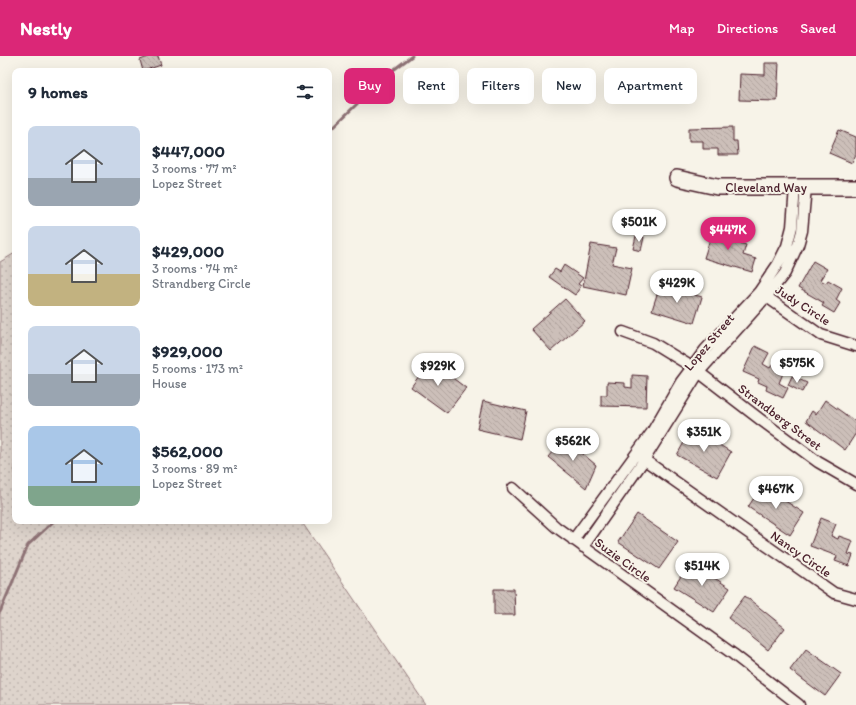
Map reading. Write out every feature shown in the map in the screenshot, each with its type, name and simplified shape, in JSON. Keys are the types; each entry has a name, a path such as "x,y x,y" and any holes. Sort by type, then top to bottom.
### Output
{"street":[{"name":"Cleveland Way","path":"677,178 717,187 856,187"},
{"name":"Lopez Street","path":"582,547 640,457 670,398 696,369 705,350 763,294 787,246 800,188"},
{"name":"Judy Circle","path":"763,294 821,335 856,346"},
{"name":"Strandberg Street","path":"623,332 653,343 696,369 818,462 856,484"},
{"name":"Lopez Street","path":"573,540 640,457"},
{"name":"Nancy Circle","path":"640,457 834,593 856,599"},
{"name":"Suzie Circle","path":"513,488 556,527 582,547 733,654 799,705"}],"shaded area":[{"path":"12,255 12,524 303,524 426,705 0,705 0,262"}],"building":[{"path":"151,56 158,56 161,65 152,68 142,68 140,60"},
{"path":"765,63 779,63 777,101 739,100 740,74 765,75"},
{"path":"733,127 733,141 737,141 738,155 718,155 718,149 703,149 703,141 689,141 689,128"},
{"path":"839,130 856,137 856,154 852,163 829,153"},
{"path":"714,226 731,231 728,240 746,245 743,255 756,259 752,272 704,258"},
{"path":"636,236 644,237 641,251 633,249"},
{"path":"591,244 616,248 612,264 632,268 626,295 583,286"},
{"path":"813,261 827,269 820,280 826,283 828,280 842,288 836,300 840,303 834,313 822,306 824,303 798,288"},
{"path":"564,265 583,278 578,284 581,286 575,295 549,277 555,269 560,272"},
{"path":"660,285 702,297 694,323 652,310"},
{"path":"565,299 585,321 551,351 531,329"},
{"path":"755,346 769,353 763,364 770,368 772,365 784,371 779,383 788,388 783,398 766,390 767,386 758,382 759,379 743,372"},
{"path":"430,361 466,388 447,413 411,387"},
{"path":"632,375 647,376 646,407 601,406 601,395 607,395 607,382 625,383 625,387 632,388"},
{"path":"792,376 807,383 802,392 788,385"},
{"path":"825,400 856,422 856,433 845,450 806,421 812,411 816,414"},
{"path":"483,401 526,411 520,439 477,429"},
{"path":"692,428 731,452 717,477 677,455"},
{"path":"564,438 596,465 586,488 548,457"},
{"path":"762,486 804,513 790,535 748,507"},
{"path":"637,514 678,542 659,569 618,542"},
{"path":"821,518 836,524 831,536 838,539 839,536 853,541 848,554 853,555 849,566 835,561 837,556 810,546"},
{"path":"690,562 730,588 714,612 674,587"},
{"path":"494,589 514,589 515,615 494,615"},
{"path":"745,596 785,628 768,650 728,618"},
{"path":"806,649 841,674 825,696 790,670"}],"waterway":[{"path":"332,128 388,74 412,56"},
{"path":"0,612 28,545 51,524"}]}
